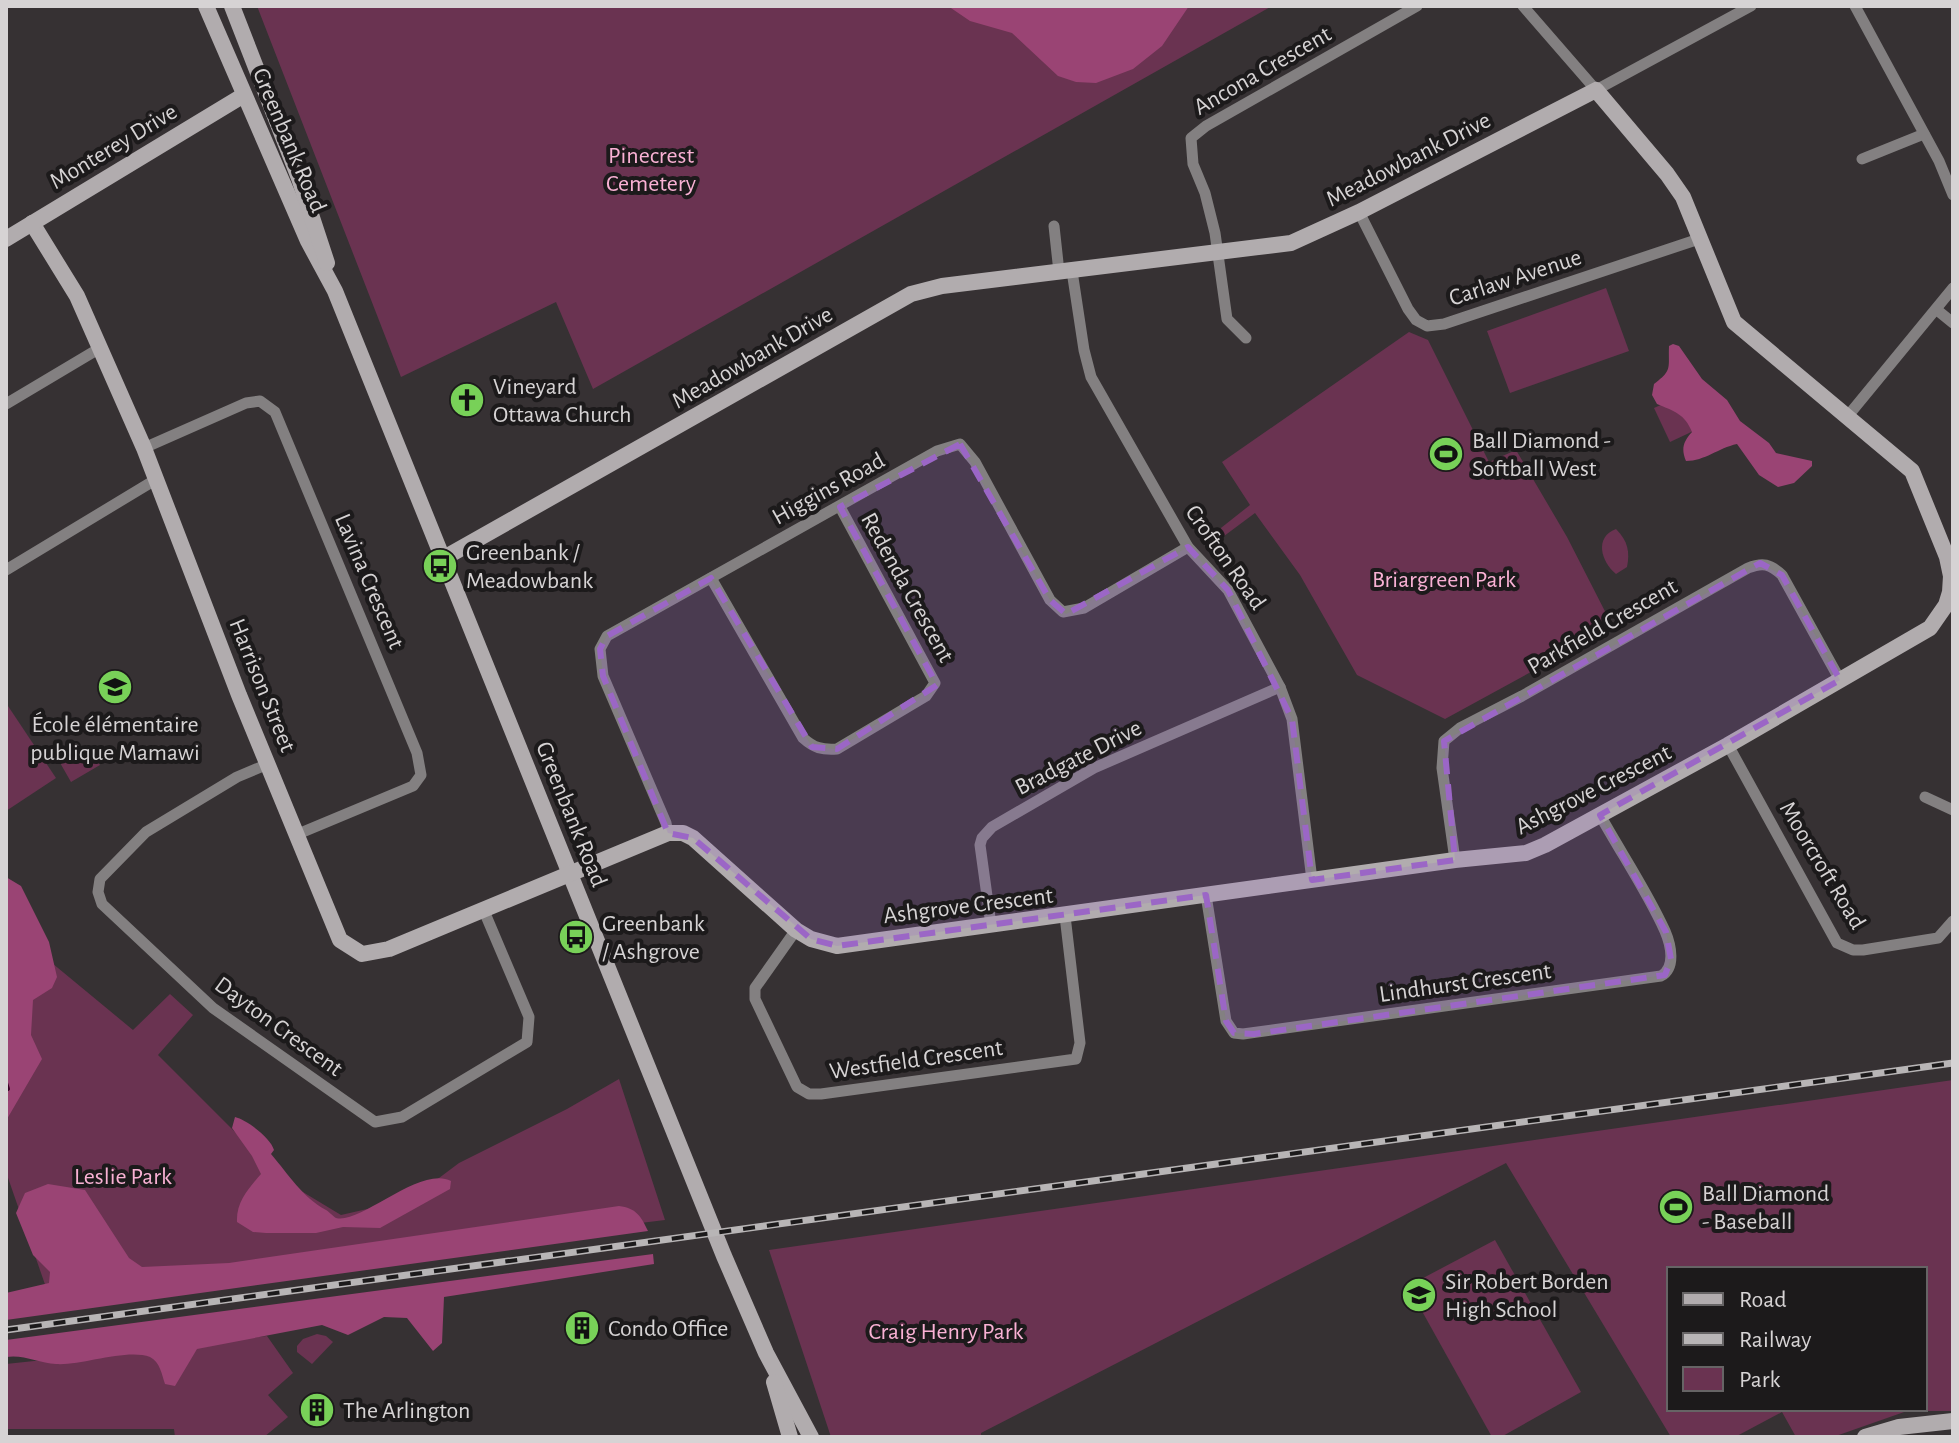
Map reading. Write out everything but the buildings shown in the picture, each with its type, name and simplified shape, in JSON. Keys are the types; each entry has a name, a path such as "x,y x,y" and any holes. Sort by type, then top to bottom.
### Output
{"street":[{"name":"Greenbank Road","path":"206,6 308,241 335,291 724,1256 766,1353 811,1437"},
{"name":"Greenbank Road","path":"232,6 321,238 335,291"},
{"name":"Ancona Crescent","path":"1218,253 1205,193 1193,164 1191,138 1206,126 1417,6"},
{"path":"1523,6 1596,90"},
{"name":"Meadowbank Drive","path":"444,558 911,294 942,286 1291,243 1359,212 1596,90 1751,6"},
{"path":"1855,6 1939,161 1953,195"},
{"name":"Ashgrove Crescent","path":"668,833 683,833 693,838 796,930 811,939 837,946 1455,860 1526,853 1728,745 1930,628 1946,605 1951,576 1947,557 1912,471 1734,322 1683,197 1596,90"},
{"name":"Monterey Drive","path":"6,239 244,95"},
{"path":"1862,159 1924,134"},
{"name":"Carlaw Avenue","path":"1359,212 1408,309 1416,320 1427,326 1444,324 1699,239"},
{"name":"Harrison Street","path":"32,223 77,296 144,448 340,940 362,954 389,949 571,875"},
{"path":"1054,226 1066,271"},
{"path":"1218,253 1227,319 1246,338"},
{"name":"Crofton Road","path":"1066,271 1091,377 1188,547 1228,590 1280,687 1292,719 1312,880"},
{"path":"1847,417 1953,288"},
{"path":"1937,310 1953,323"},
{"path":"6,404 100,348"},
{"name":"Lavina Crescent","path":"144,448 246,403 260,401 275,412 417,753 421,775 413,786 298,834"},
{"name":"Higgins Road","path":"668,833 603,676 600,649 607,636 937,451 960,444 975,462 1050,600 1063,612 1084,608 1188,547"},
{"path":"6,570 155,480"},
{"name":"Redenda Crescent","path":"711,578 803,738 812,747 837,749 926,696 935,683 840,507"},
{"name":"Parkfield Crescent","path":"1455,860 1442,768 1444,741 1460,728 1748,568 1760,563 1772,566 1782,575 1840,680"},
{"name":"Bradgate Drive","path":"991,925 980,845 984,834 992,827 1094,768 1280,687"},
{"name":"Moorcroft Road","path":"1728,745 1837,943 1853,950 1863,950 1930,940 1943,935 1953,921"},
{"name":"Dayton Crescent","path":"268,764 237,777 146,832 100,879 98,892 102,904 213,1008 375,1122 402,1117 527,1042 529,1017 484,911"},
{"path":"1925,797 1953,810"},
{"name":"Lindhurst Crescent","path":"1206,895 1226,1021 1234,1033 1661,976 1669,971 1670,965 1666,932 1600,815"},
{"path":"571,875 668,833"},
{"name":"Westfield Crescent","path":"796,930 755,988 755,999 797,1087 809,1094 821,1094 1076,1059 1080,1043 1065,916"},
{"name":"Greenbank Road","path":"766,1353 790,1437"},
{"path":"1865,1437 1899,1427 1953,1421"}],"highlighted area":[{"path":"960,444 1050,600 1066,614 1188,547 1228,590 1292,719 1312,880 1455,860 1444,741 1760,563 1782,575 1840,680 1600,815 1666,932 1671,959 1665,975 1254,1034 1234,1033 1226,1021 1206,895 837,946 811,939 693,838 668,833 603,676 600,649 607,636 711,578 812,747 837,749 937,685 840,507"}],"green space":[{"name":"Pinecrest Cemetery","path":"257,6 1272,6 593,389 556,302 401,377"},
{"path":"1606,288 1629,351 1510,393 1487,331"},
{"name":"Briargreen Park","path":"1409,332 1428,340 1489,462 1516,450 1567,537 1613,627 1445,719 1357,675 1300,575 1255,513 1212,545 1207,539 1250,505 1222,462"},
{"path":"1689,392 1704,426 1670,442 1654,408"},
{"path":"1616,529 1626,542 1628,556 1627,567 1616,574 1604,557 1602,544"},
{"path":"6,703 56,778 6,811"},
{"path":"89,746 100,765 71,782 59,761 68,756 66,751 75,747 78,752"},
{"name":"Leslie Park","path":"6,925 133,1030 170,994 193,1015 158,1055 283,1180 341,1215 411,1199 459,1163 619,1079 665,1220 49,1296 6,1172"},
{"name":"Craig Henry Park","path":"1953,1080 1953,1411 1927,1411 1927,1267 1667,1267 1667,1411 1907,1411 1833,1437 1796,1437 1782,1412 1735,1437 1671,1437 1506,1163 981,1433 981,1437 831,1437 769,1250"},
{"path":"1495,1240 1581,1392 1501,1437 1492,1437 1408,1286"},
{"path":"317,1334 333,1342 312,1364 297,1352 297,1346 303,1339"},
{"path":"267,1336 293,1373 268,1395 288,1417 264,1437 175,1437 174,1429 6,1429 6,1364"}],"shaded area":[{"path":"948,6 1189,6 1162,46 1133,69 1096,83 1076,82 1058,76 1012,33 970,21"},
{"path":"1669,346 1679,346 1702,379 1727,400 1740,421 1769,443 1776,453 1812,461 1812,466 1794,483 1778,487 1759,475 1737,444 1686,461 1683,449 1692,432 1689,426 1678,414 1657,404 1652,395 1654,384 1667,372"},
{"path":"6,877 21,886 49,942 57,977 52,988 33,1000 31,1035 42,1059 7,1119"},
{"path":"235,1117 264,1135 274,1150 271,1154 296,1185 336,1218 360,1213 423,1181 438,1178 451,1181 450,1189 380,1228 343,1227 316,1233 253,1232 237,1222 237,1215 244,1196 261,1174 232,1128"},
{"path":"48,1184 85,1190 129,1258 142,1267 229,1263 619,1206 637,1214 648,1231 6,1320 6,1293 49,1283 50,1272 33,1255 16,1213 25,1193"},
{"path":"653,1254 654,1264 444,1297 442,1343 433,1351 407,1318 384,1317 348,1335 322,1325 197,1349 175,1386 165,1384 153,1359 140,1355 66,1364 6,1357 6,1340"}],"waterway":[{"path":"6,1083 8,1089"}],"railway":[{"path":"6,1330 1953,1063"}],"place":[{"name":"Vineyard Ottawa Church","path":"467,400"},
{"name":"Ball Diamond - Softball West","path":"1446,454"},
{"name":"Greenbank / Meadowbank","path":"440,566"},
{"name":"École élémentaire publique Mamawi","path":"115,687"},
{"name":"Greenbank / Ashgrove","path":"576,937"},
{"name":"Ball Diamond - Baseball","path":"1676,1207"},
{"name":"Sir Robert Borden High School","path":"1419,1295"},
{"name":"Condo Office","path":"582,1328"},
{"name":"The Arlington","path":"317,1410"}]}
